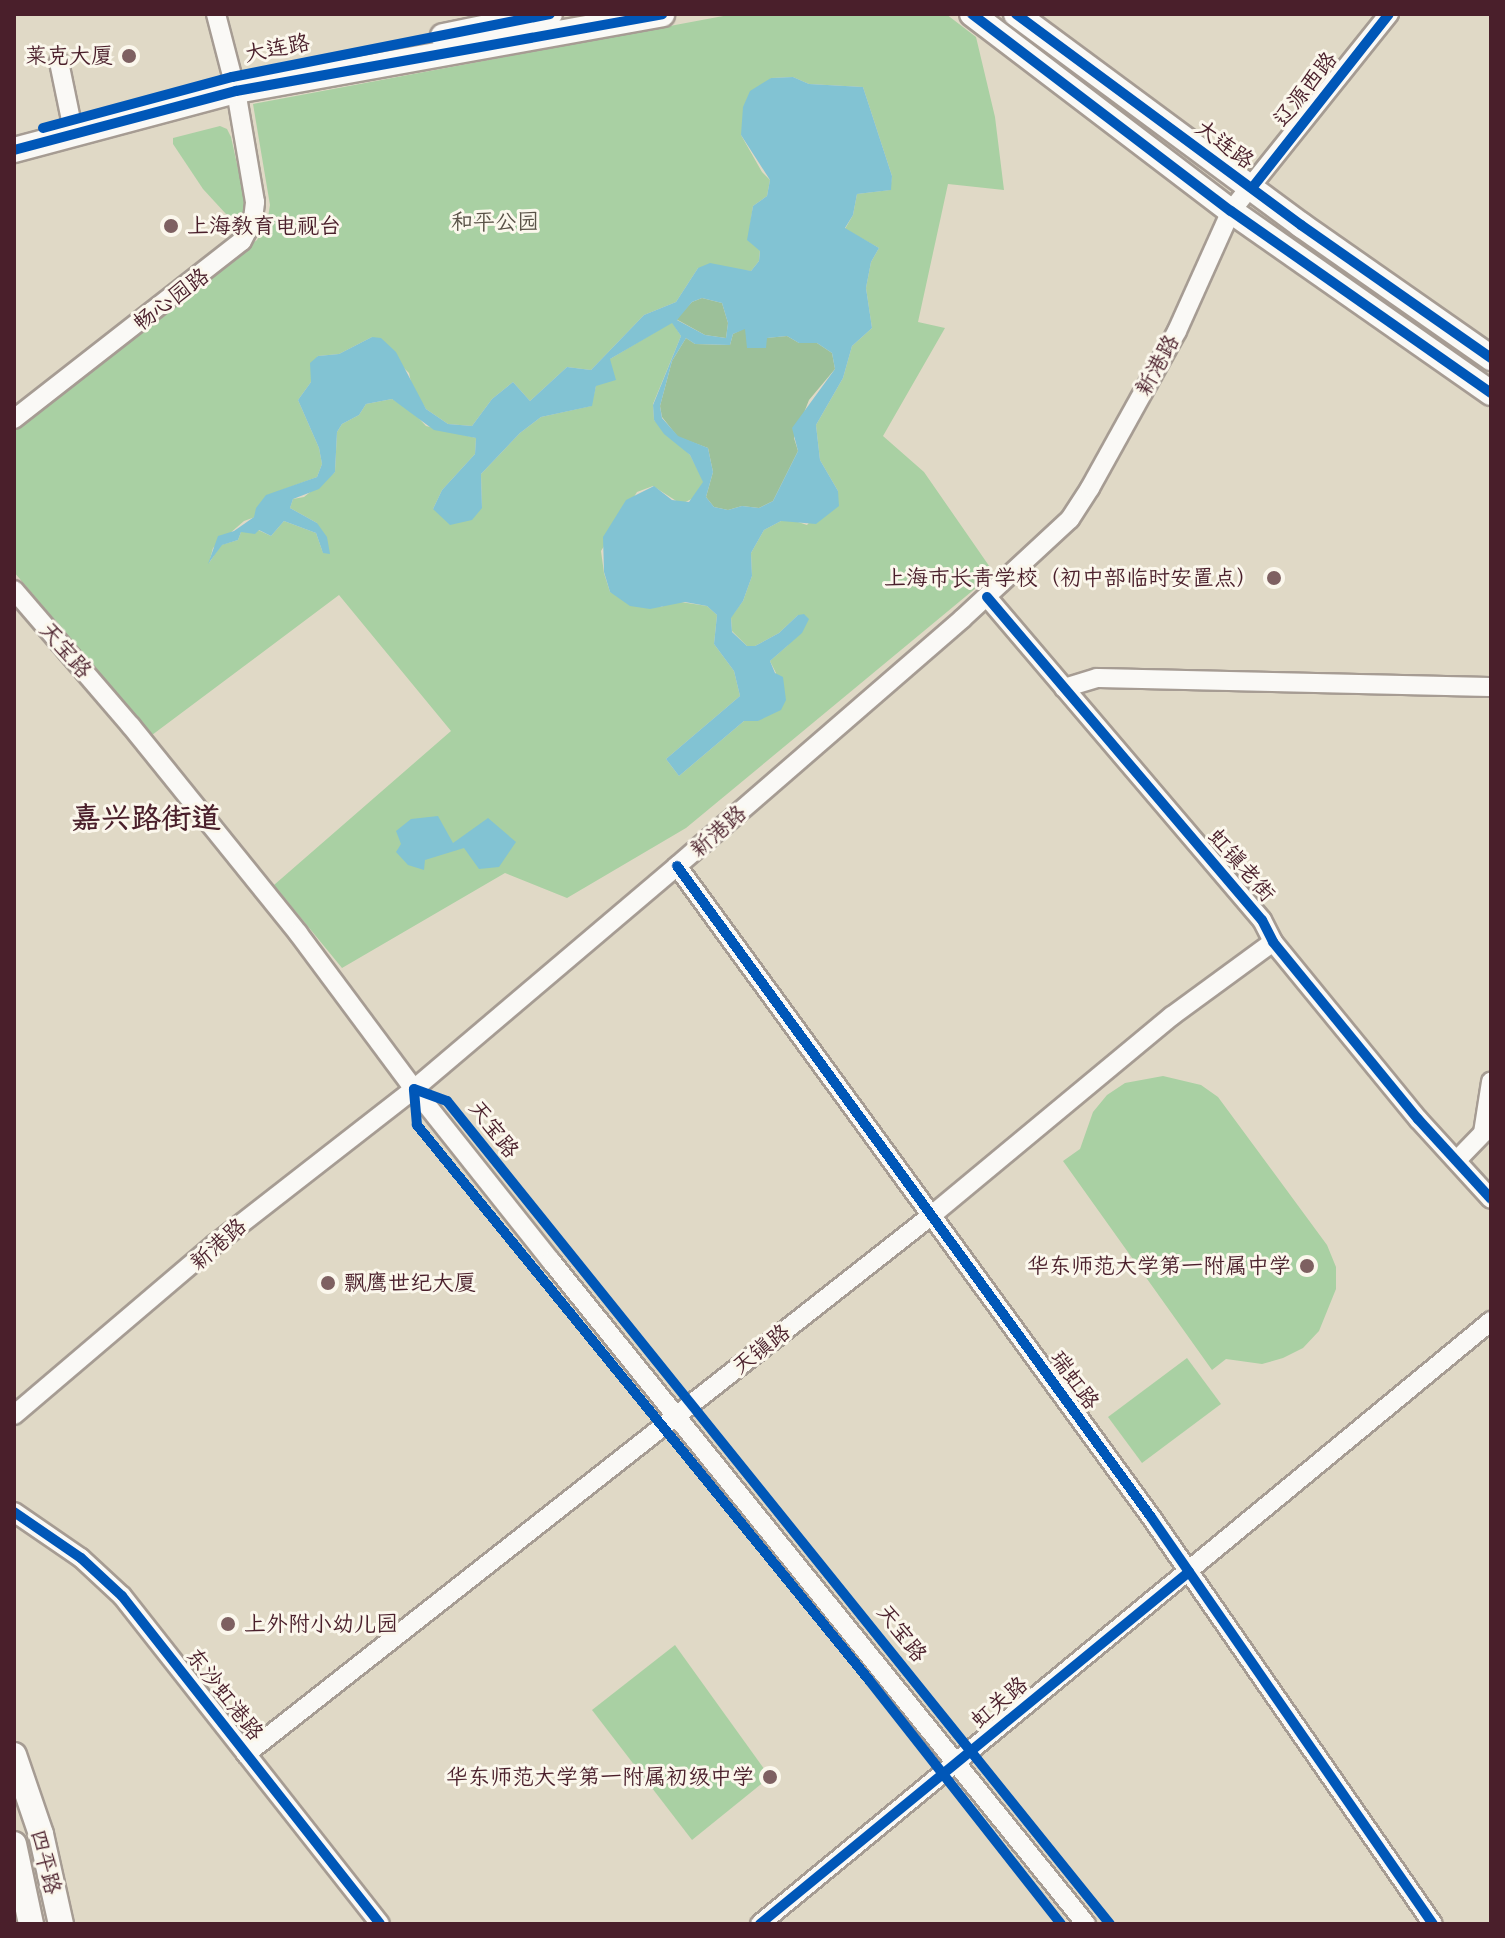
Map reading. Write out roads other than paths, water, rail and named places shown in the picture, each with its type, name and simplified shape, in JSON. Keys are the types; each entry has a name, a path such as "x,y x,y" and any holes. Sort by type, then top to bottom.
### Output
{"main road":[{"name":"大连路","path":"14,136 71,120 550,14"},
{"name":"大连路","path":"14,150 234,84 662,14"},
{"path":"972,14 1231,211 1491,393"},
{"name":"大连路","path":"1016,14 1252,188 1491,358"},
{"name":"四平路","path":"14,1755 41,1834 61,1924"},
{"name":"四平路","path":"14,1844 31,1924"}],"street":[{"name":"畅心园路","path":"14,419 242,241 253,219 255,202 234,84 216,14"},
{"name":"辽源西路","path":"1231,211 1389,14"},
{"path":"59,62 71,120"},
{"name":"新港路","path":"14,1415 215,1244 414,1089 677,866 987,597 1070,519 1177,331 1231,211"},
{"name":"天宝路","path":"14,590 131,726 298,933 414,1089 1086,1924"},
{"name":"虹镇老街","path":"987,597 1262,920 1273,942 1418,1119 1491,1199"},
{"path":"1064,688 1097,678 1491,687"},
{"name":"瑞虹路","path":"677,866 1189,1572 1433,1924"},
{"name":"天镇路","path":"246,1754 932,1215 1172,1016 1273,942"},
{"path":"1457,1160 1483,1133 1491,1082"},
{"name":"虹关路","path":"760,1924 1491,1321"},
{"name":"东沙虹港路","path":"14,1512 81,1558 122,1596 380,1924"}],"water":[{"path":"793,77 809,84 863,87 892,176 891,190 857,194 853,215 845,228 879,248 871,262 866,288 872,328 852,346 843,378 816,425 820,460 838,491 839,506 816,524 781,521 764,530 751,553 752,576 743,601 731,618 732,632 747,646 755,646 779,633 798,615 804,614 809,619 802,633 770,661 775,673 783,677 786,700 781,710 758,721 744,721 679,776 666,759 740,696 734,671 714,644 717,615 707,606 685,602 650,609 630,606 610,592 604,572 603,537 626,500 654,486 672,500 689,502 703,482 690,455 664,434 654,420 653,405 681,336 672,323 610,359 616,380 596,386 592,406 541,417 520,433 481,474 482,508 472,520 450,525 433,509 442,490 475,454 476,438 434,430 392,399 366,404 359,415 342,424 337,432 335,472 319,489 293,499 290,508 317,523 327,537 330,554 323,553 316,533 284,521 271,536 259,530 255,534 241,532 238,540 222,545 208,564 218,536 234,531 254,517 256,508 266,495 317,477 322,464 319,448 298,400 311,382 310,363 318,356 339,354 372,337 381,338 396,352 426,409 448,424 472,426 492,399 513,382 530,401 567,367 591,370 644,315 676,302 698,268 710,263 751,271 759,261 760,251 747,240 753,206 767,196 770,180 741,135 743,107 750,91 771,78","holes":["702,298 722,303 728,323 726,338 705,335 677,320 692,302","745,329 747,348 766,348 767,338 787,336 799,343 817,343 832,353 835,369 792,428 798,451 773,501 759,508 742,506 728,510 714,507 706,497 713,472 708,448 678,436 662,418 660,406 672,361 686,338 695,344 730,345 733,334"]},
{"path":"438,816 453,843 488,818 516,842 499,867 479,869 464,848 425,860 424,870 408,865 396,852 401,844 396,831 411,819"}],"place":[{"name":"莱克大厦","path":"129,56"},
{"name":"上海教育电视台","path":"171,226"},
{"name":"上海市长青学校（初中部临时安置点）","path":"1274,578"},
{"name":"华东师范大学第一附属中学","path":"1307,1266"},
{"name":"飘鹰世纪大厦","path":"328,1283"},
{"name":"上外附小幼儿园","path":"228,1624"},
{"name":"华东师范大学第一附属初级中学","path":"770,1777"}],"district":[{"name":"嘉兴路街道","path":"146,818"}],"park label":[{"name":"和平公园","path":"495,222"}]}
